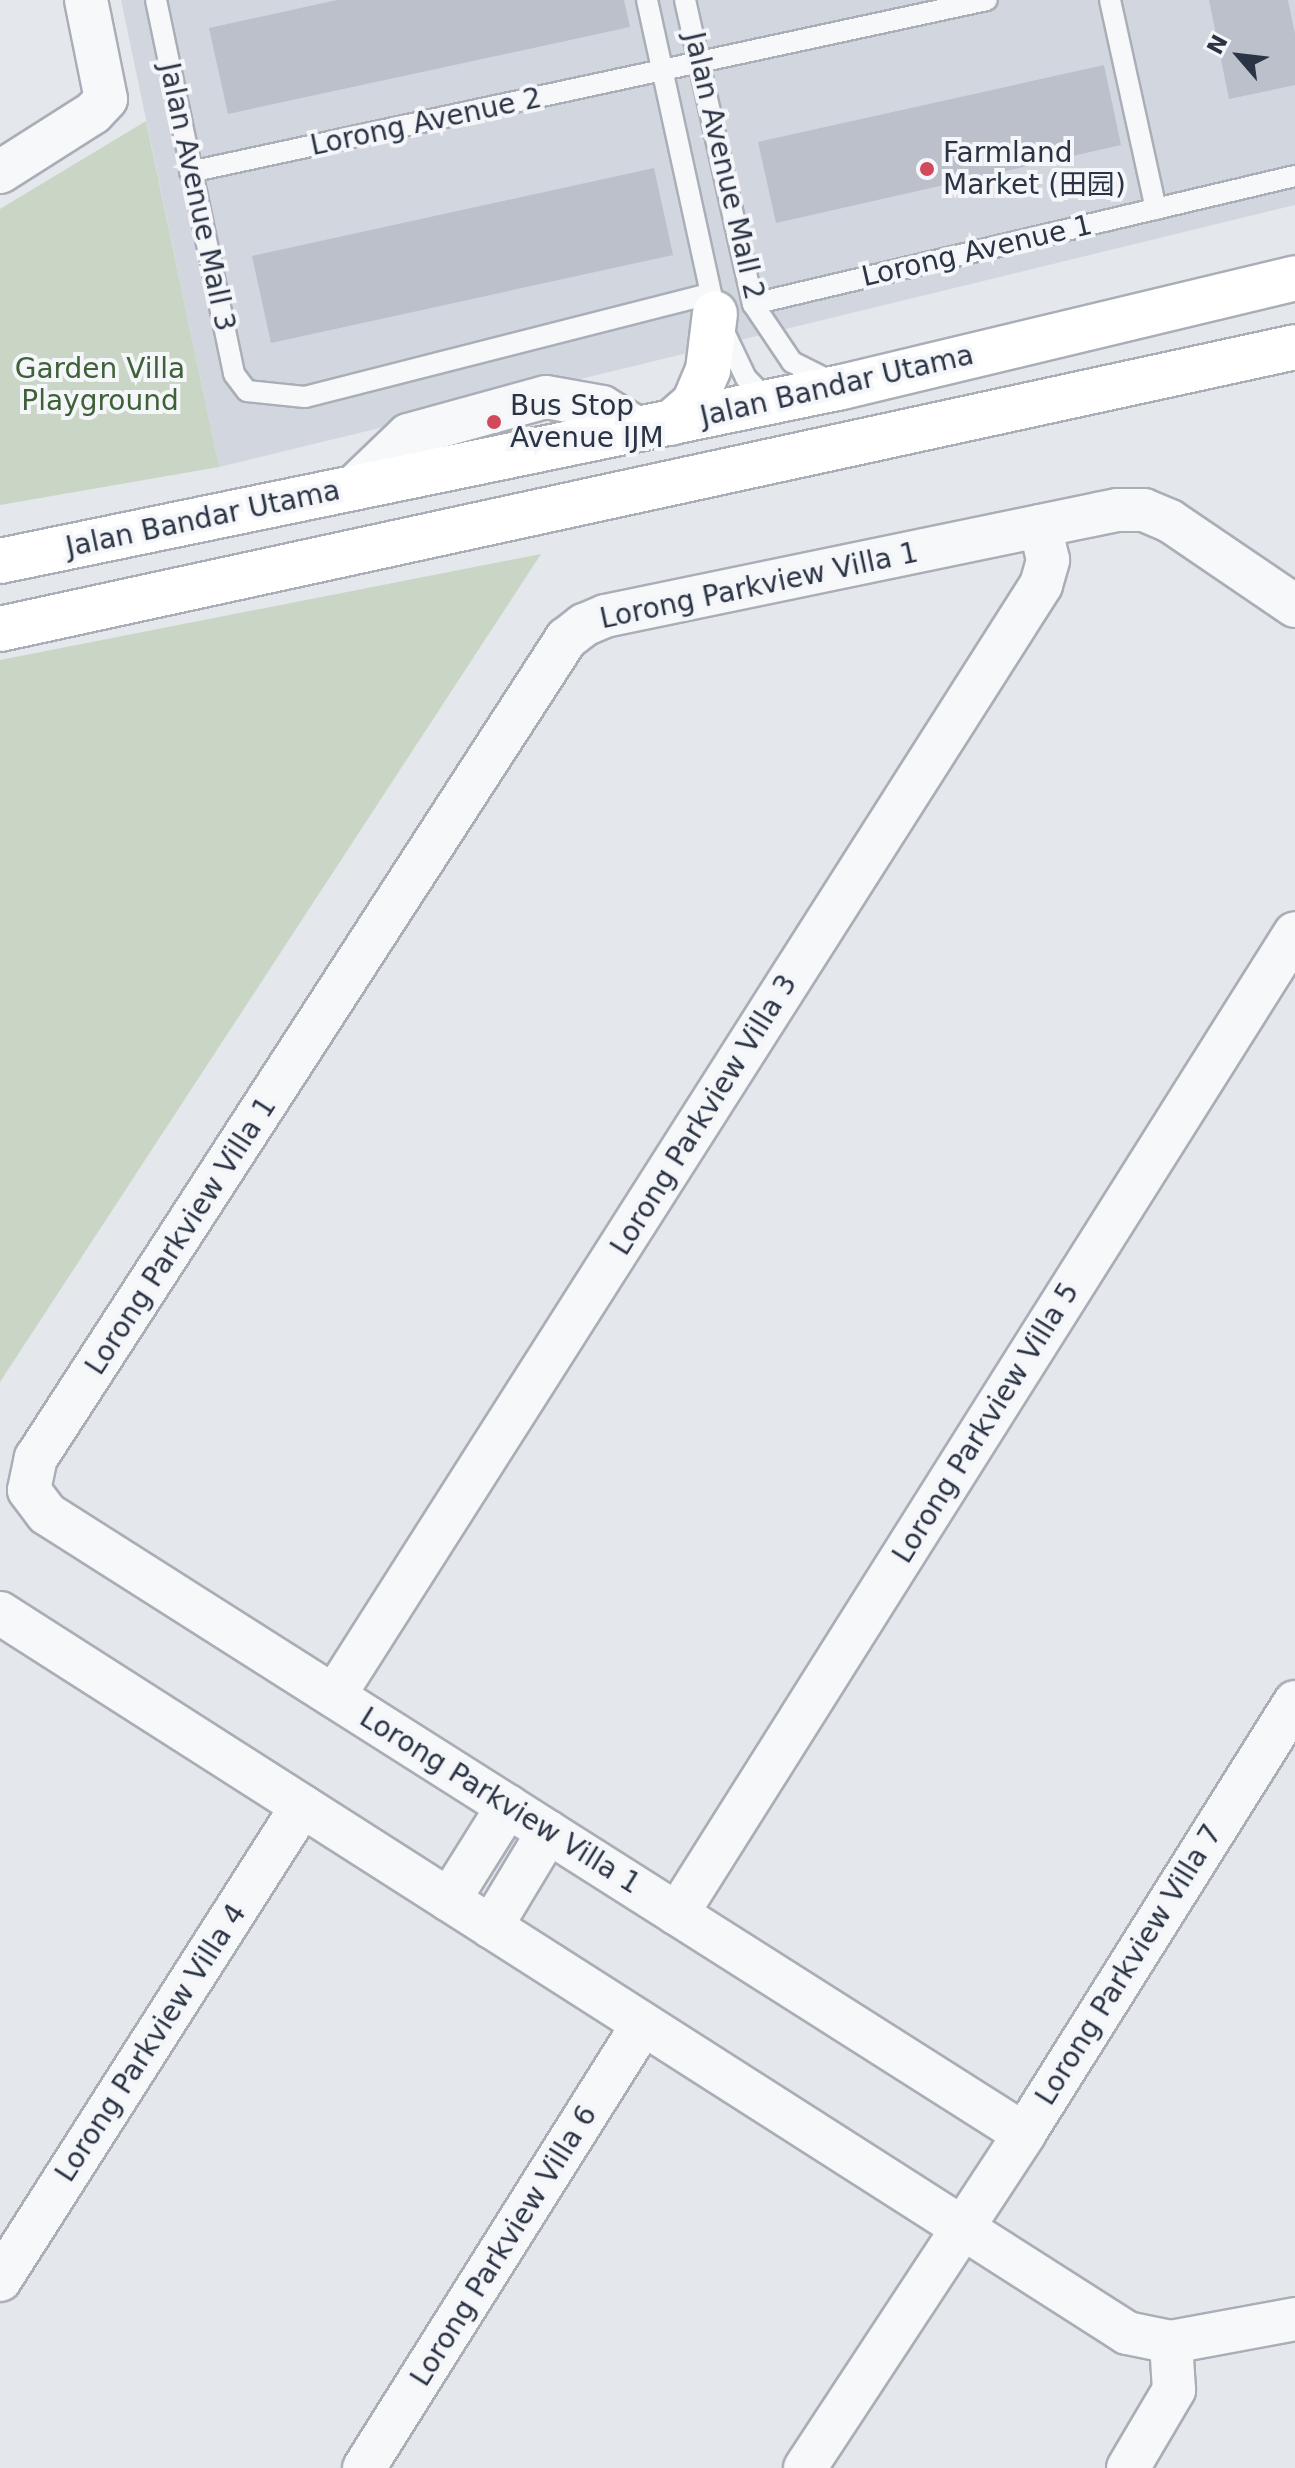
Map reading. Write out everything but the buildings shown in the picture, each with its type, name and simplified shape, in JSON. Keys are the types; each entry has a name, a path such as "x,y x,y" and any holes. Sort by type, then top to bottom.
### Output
{"street":[{"path":"0,172 93,113 106,99 86,0"},
{"name":"Jalan Bandar Utama","path":"0,561 842,387 1295,278"},
{"path":"654,426 694,403 708,370 726,303"},
{"path":"0,629 850,447 1295,347"},
{"path":"769,402 850,447"},
{"name":"Lorong Parkview Villa 1","path":"1024,2134 47,1514 29,1490 36,1458 566,639 605,616 1117,510 1144,510 1170,521 1295,606"},
{"name":"Lorong Parkview Villa 3","path":"334,1696 1041,585 1048,560 1040,526"},
{"name":"Lorong Parkview Villa 5","path":"677,1914 1295,933"},
{"path":"0,1613 1127,2333 1171,2342 1295,2319"},
{"name":"Lorong Parkview Villa 7","path":"805,2468 1024,2134 1295,1702"},
{"name":"Lorong Parkview Villa 4","path":"0,2280 302,1806"},
{"path":"449,1900 508,1806"},
{"path":"491,1927 548,1832"},
{"name":"Lorong Parkview Villa 6","path":"364,2468 643,2024"},
{"path":"1128,2468 1174,2390 1171,2342"}],"lane":[{"name":"Jalan Avenue Mall 3","path":"156,0 234,374 247,391"},
{"name":"Jalan Avenue Mall 2","path":"647,0 662,73 746,378 769,402"},
{"name":"Jalan Avenue Mall 2","path":"685,0 699,66 726,303 792,362 842,387"},
{"path":"699,66 987,0"},
{"path":"1110,0 1156,209"},
{"name":"Lorong Avenue 2","path":"190,172 699,66"},
{"name":"Lorong Avenue 1","path":"247,391 305,397 1295,176"}],"shaded area":[{"path":"121,0 1295,0 1295,205 219,467"}],"green space":[{"name":"Garden Villa Playground","path":"146,121 219,467 0,505 0,209"},
{"path":"541,554 0,1382 0,660"}],"place":[{"name":"Farmland Market (田园)","path":"927,169"},
{"name":"Bus Stop Avenue IJM","path":"494,422"}]}
